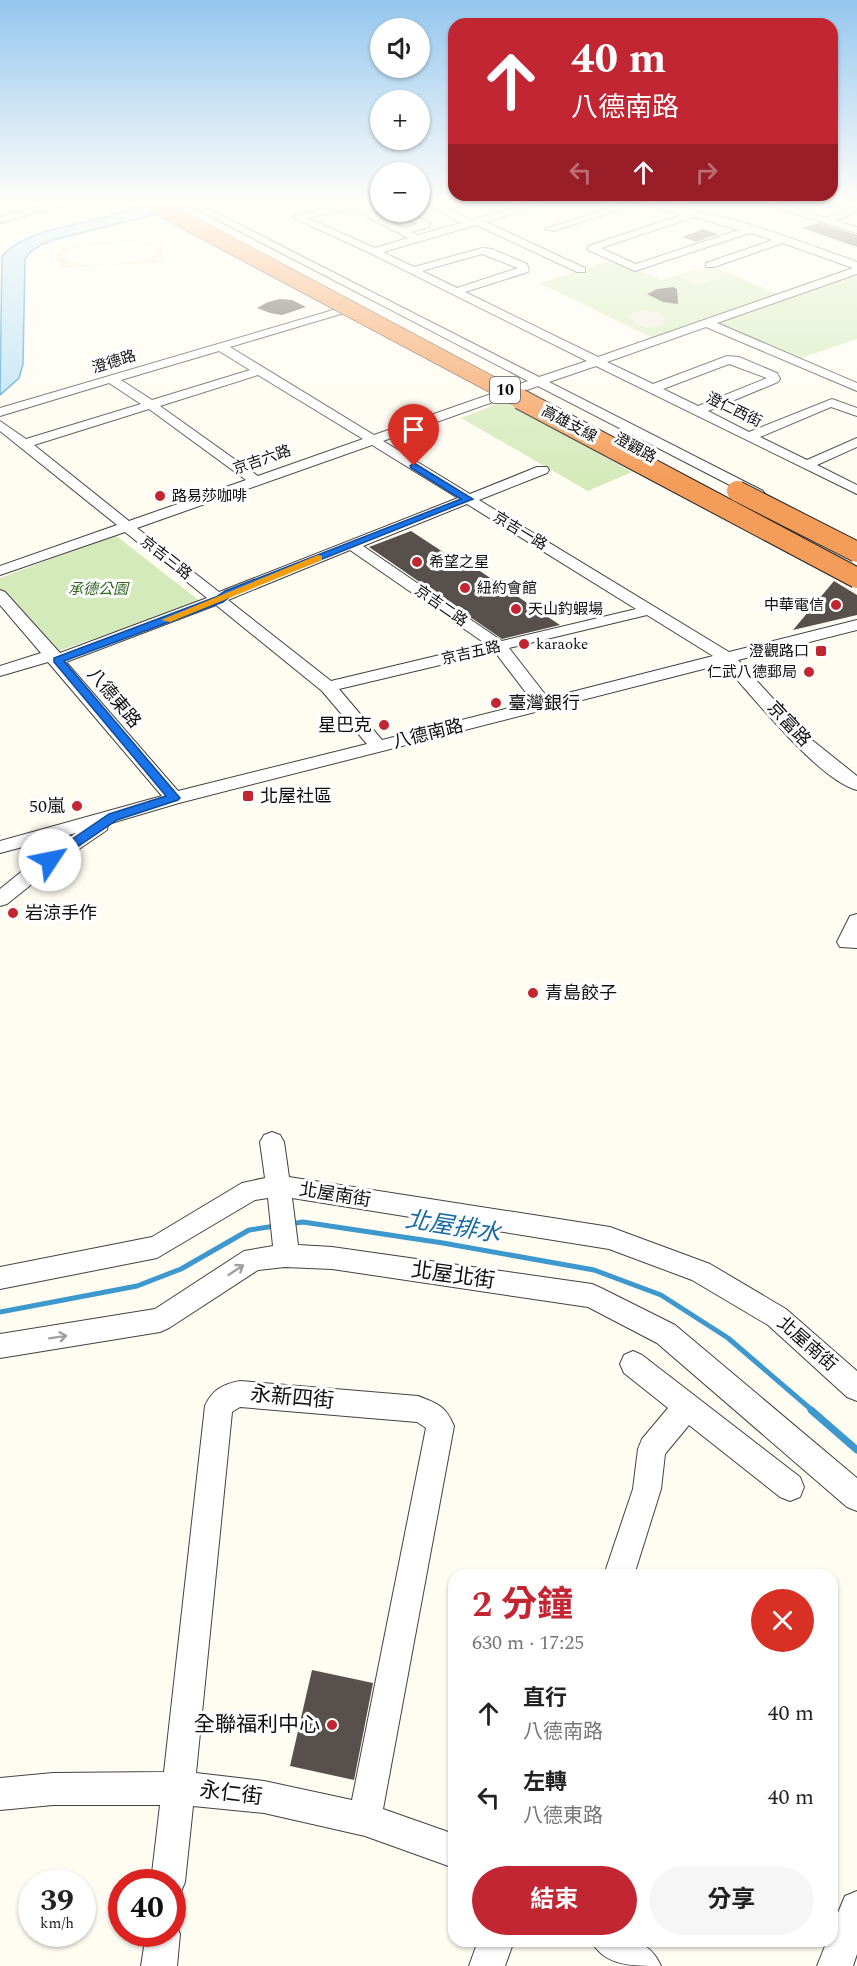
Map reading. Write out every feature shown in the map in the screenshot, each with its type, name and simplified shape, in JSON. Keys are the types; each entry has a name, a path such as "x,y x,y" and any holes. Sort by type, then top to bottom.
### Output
{"highway":[{"name":"高雄支線","path":"320,296 857,578"},
{"name":"高雄支線","path":"353,296 857,552"}],"street":[{"name":"澄觀路","path":"312,296 501,394 857,588"},
{"name":"澄觀路","path":"369,296 857,545"},
{"name":"澄仁西街","path":"467,296 652,389 809,464 857,490"},
{"name":"京吉六路","path":"0,571 779,296"},
{"name":"澄德路","path":"0,412 340,311"},
{"path":"705,322 857,387"},
{"name":"京吉一路","path":"220,346 727,658"},
{"path":"652,389 726,360 735,360 773,376 774,380 697,411"},
{"path":"25,444 258,371"},
{"path":"111,379 150,404 255,480"},
{"path":"750,436 832,403 857,412"},
{"name":"京吉三路","path":"0,425 328,687 378,746"},
{"path":"809,464 857,442"},
{"path":"0,671 55,658 219,600 229,593 542,470"},
{"name":"京吉二路","path":"352,544 499,646 544,704"},
{"name":"八德東路","path":"0,596 174,798"},
{"name":"京吉五路","path":"328,687 650,610"},
{"name":"八德南路","path":"0,847 174,798 857,625"},
{"name":"京富路","path":"727,658 801,740 831,766 857,784"},
{"path":"0,899 50,860 113,817"},
{"path":"852,941 857,921"},
{"path":"272,1142 285,1248"},
{"name":"北屋南街","path":"0,1278 158,1247 250,1190 610,1238 701,1272 777,1317 857,1388"},
{"name":"北屋北街","path":"0,1346 160,1320 253,1259 285,1248 332,1258 592,1296 666,1334 857,1497"},
{"path":"633,1364 789,1487"},
{"name":"永新四街","path":"170,1869 219,1406 229,1396 240,1394 418,1408 434,1416 440,1426 365,1818"},
{"path":"621,1569 647,1489 652,1449 686,1407"},
{"name":"永仁街","path":"0,1794 53,1789 179,1788 264,1797 365,1818 448,1849"},
{"path":"835,1966 857,1908"},
{"path":"159,1966 161,1947"},
{"path":"487,1966 494,1947"},
{"path":"617,1947 643,1966"}],"green space":[{"path":"565,296 857,296 857,339 795,360 705,323 657,340"},
{"path":"505,401 632,472 588,491 461,418"},
{"name":"承德公園","path":"115,535 201,602 55,652 0,589 0,578"}],"shaded area":[{"path":"645,310 659,313 663,316 664,323 658,327 646,328 636,324 628,317 634,312"}],"water":[{"path":"1,296 24,296 23,364 19,378 0,395"}],"building":[{"path":"650,296 677,296 678,304 663,302"},
{"path":"280,299 292,300 306,307 282,315 257,308"},
{"path":"411,531 466,567 471,565 560,625 502,639 369,547"},
{"name":"中華電信","path":"834,581 857,595 857,615 793,630"},
{"name":"全聯福利中心","path":"312,1670 373,1683 354,1780 290,1766"}],"waterway":[{"name":"北屋排水","path":"289,1224 303,1222 443,1243 594,1270 661,1295 728,1338 813,1411"},
{"name":"北屋排水","path":"0,1312 137,1286 181,1269 249,1230 275,1226"},
{"name":"北屋排水","path":"811,1410 857,1450"}],"slow traffic":[{"path":"166,620 318,558"}],"place":[{"name":"路易莎咖啡","path":"160,496"},
{"name":"希望之星","path":"417,562"},
{"name":"紐約會館","path":"465,588"},
{"name":"中華電信","path":"836,605"},
{"name":"天山釣蝦場","path":"516,609"},
{"name":"karaoke","path":"524,644"},
{"name":"澄觀路口","path":"821,651"},
{"name":"仁武八德郵局","path":"809,672"},
{"name":"臺灣銀行","path":"496,703"},
{"name":"星巴克","path":"384,725"},
{"name":"北屋社區","path":"248,796"},
{"name":"50嵐","path":"77,806"},
{"name":"岩涼手作","path":"13,913"},
{"name":"青島餃子","path":"533,993"},
{"name":"全聯福利中心","path":"332,1725"}],"route":[{"path":"50,860 113,817 174,798 57,660 219,600 229,593 468,499 414,466"}]}
